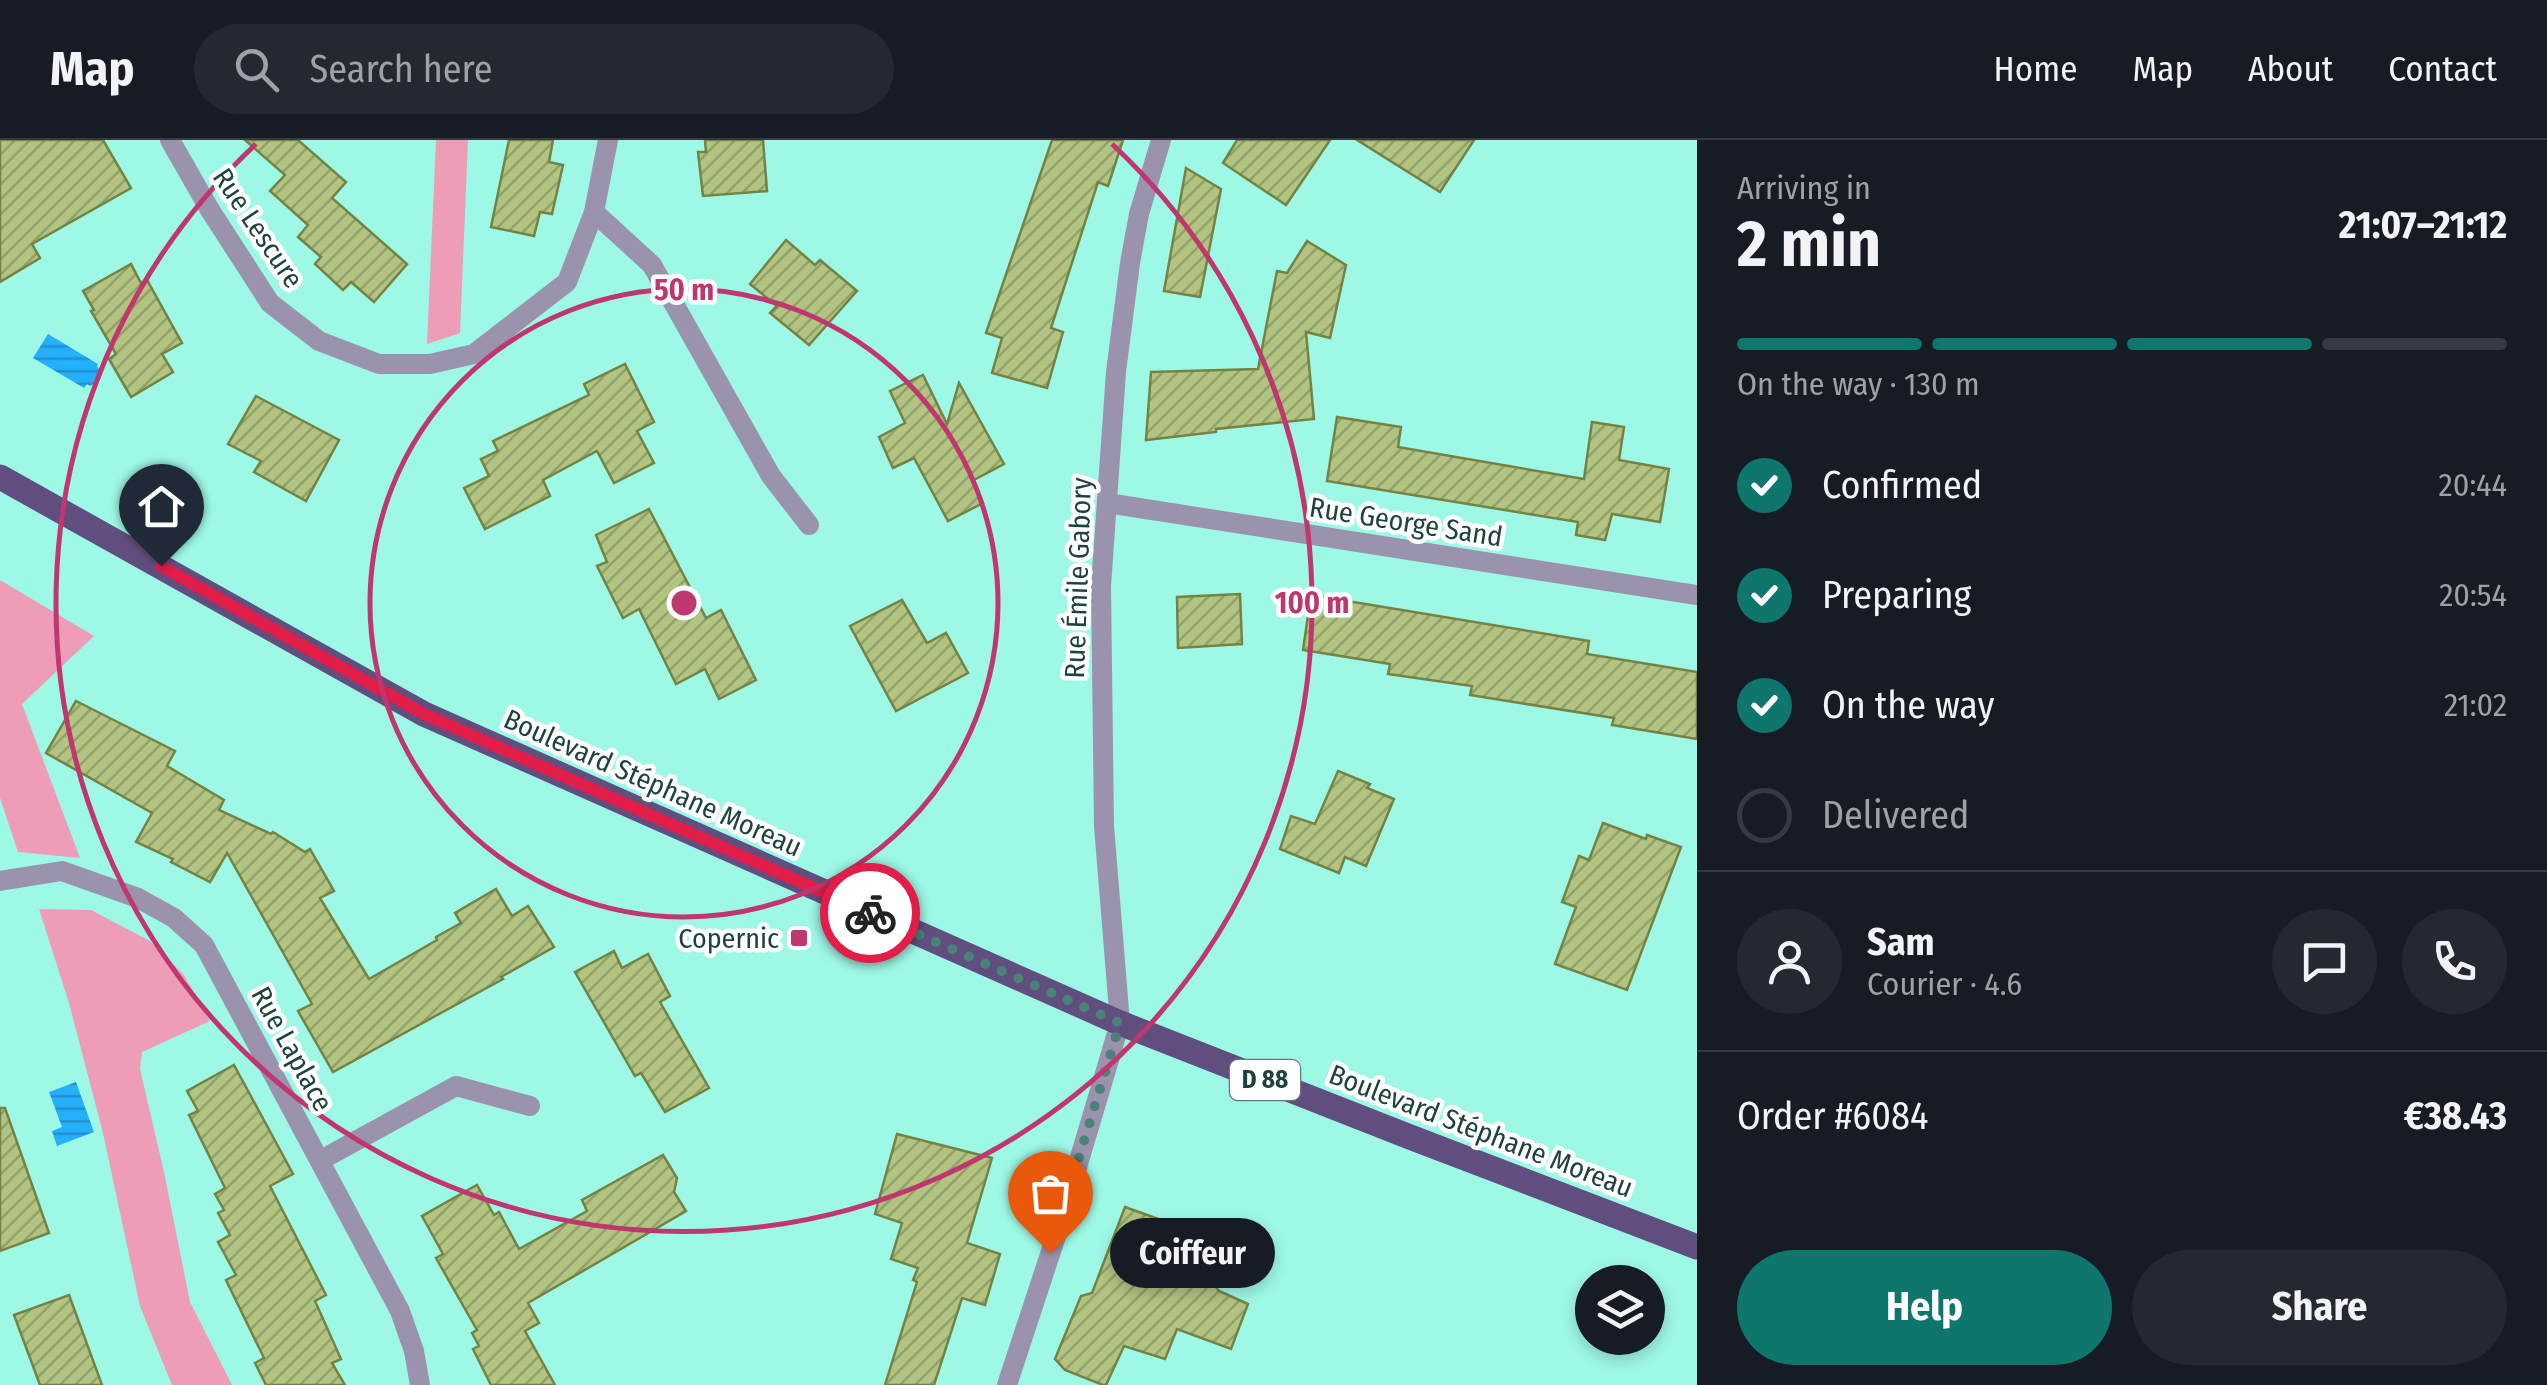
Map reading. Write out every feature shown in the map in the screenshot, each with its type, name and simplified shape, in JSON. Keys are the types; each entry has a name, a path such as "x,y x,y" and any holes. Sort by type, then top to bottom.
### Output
{"main road":[{"name":"Boulevard Stéphane Moreau","path":"0,476 424,714 1120,1023 1697,1246"}],"street":[{"name":"Rue Lescure","path":"170,140 270,303 319,342 378,364 430,364 474,354 568,282 594,212 608,140"},
{"name":"Rue Émile Gabory","path":"1120,1023 1104,826 1101,586 1116,372 1130,263 1139,214 1161,140"},
{"path":"594,212 652,265 771,476 809,525"},
{"name":"Rue George Sand","path":"1107,503 1697,596"},
{"name":"Rue Laplace","path":"0,881 62,871 138,898 174,918 204,945 400,1311 414,1351 420,1385"},
{"path":"1007,1385 1120,1023"},
{"path":"322,1160 456,1086 530,1106"}],"shaded area":[{"path":"436,140 468,140 460,333 427,344"},
{"path":"0,580 94,636 22,704 80,858 18,852 0,798"},
{"path":"39,909 91,910 150,941 184,975 210,1021 142,1052 140,1069 190,1302 232,1385 172,1385 140,1306 103,1133 69,1003"}],"water":[{"path":"48,334 98,364 100,380 84,388 33,358"},
{"path":"76,1082 94,1132 57,1146 52,1131 62,1127 49,1092"}],"building":[{"path":"0,140 103,140 131,188 32,244 40,258 0,282"},
{"path":"245,140 298,140 346,182 332,198 407,264 374,302 351,282 343,290 315,264 321,257 298,237 308,225 270,191 285,175"},
{"path":"509,140 553,140 549,162 563,165 552,214 540,212 534,236 491,227"},
{"path":"705,140 763,140 767,191 703,196 698,152 706,152"},
{"path":"1052,140 1123,140 1108,186 1098,182 1051,328 1063,332 1047,388 992,373 1002,338 986,333"},
{"path":"1237,140 1330,140 1286,205 1223,163"},
{"path":"1357,140 1474,140 1440,192"},
{"path":"1186,168 1221,189 1200,297 1164,291"},
{"path":"786,240 815,265 820,260 857,291 809,345 770,313 777,306 750,284"},
{"path":"1307,241 1346,265 1330,338 1306,332 1314,419 1146,440 1151,372 1258,369 1277,271 1287,273"},
{"path":"131,264 141,283 147,280 182,343 162,354 173,372 131,397 109,359 116,354 83,291"},
{"path":"625,364 654,422 637,431 654,463 614,483 597,451 543,480 550,496 485,529 464,488 489,476 481,459 498,451 493,441 589,395 584,384"},
{"path":"923,375 947,424 959,383 1004,464 972,481 983,503 948,521 914,458 893,468 879,437 905,423 890,391"},
{"path":"256,396 339,440 306,501 254,472 261,461 228,444"},
{"path":"1337,417 1401,427 1398,447 1584,479 1592,422 1624,427 1619,460 1669,469 1660,522 1612,514 1605,540 1576,535 1578,522 1327,481"},
{"path":"649,509 706,618 721,610 756,680 719,699 705,669 676,684 639,609 623,618 597,566 607,562 596,535"},
{"path":"1240,594 1242,644 1178,648 1177,597"},
{"path":"1311,595 1589,641 1587,654 1697,672 1697,739 1612,725 1614,718 1470,695 1472,686 1388,674 1390,664 1303,650"},
{"path":"902,600 927,643 946,633 968,673 896,711 850,626"},
{"path":"76,701 175,751 167,766 224,800 219,810 273,832 305,852 310,849 334,891 320,898 369,979 461,923 455,913 496,889 512,916 528,906 554,947 333,1072 298,1011 312,1004 227,853 210,882 171,862 173,859 136,842 152,813 46,753"},
{"path":"1338,771 1394,799 1366,866 1345,857 1339,873 1280,849 1291,816 1315,824"},
{"path":"1603,823 1681,847 1627,990 1555,964 1576,907 1562,902 1579,856 1589,860"},
{"path":"614,951 622,968 648,954 670,996 660,1002 709,1088 665,1112 641,1073 635,1076 575,972"},
{"path":"234,1065 293,1174 270,1186 326,1295 315,1301 341,1359 332,1363 345,1385 266,1385 255,1363 264,1358 226,1280 236,1275 218,1242 230,1235 218,1213 224,1210 215,1194 225,1188 189,1115 198,1111 187,1091"},
{"path":"0,1108 5,1108 49,1233 0,1251"},
{"path":"897,1134 992,1158 967,1243 1000,1254 985,1305 962,1298 934,1385 885,1385 918,1268 891,1259 902,1223 875,1214"},
{"path":"663,1155 677,1178 674,1192 686,1211 528,1303 539,1323 525,1331 555,1385 491,1385 473,1349 479,1346 472,1333 477,1330 436,1258 443,1254 422,1216 477,1185 494,1215 499,1212 519,1249 587,1211 582,1200"},
{"path":"1125,1207 1200,1234 1193,1256 1219,1291 1248,1304 1231,1349 1177,1329 1165,1359 1124,1346 1103,1385 1065,1370 1055,1359 1081,1296 1092,1293"},
{"path":"69,1295 102,1385 40,1385 14,1315"}],"way so far":[{"path":"870,913 1120,1023 1050,1253"}],"place":[{"name":"Copernic","path":"799,938"},
{"name":"Coiffeur","path":"1050,1253"}],"route":[{"path":"161,566 424,714 870,913"}]}
